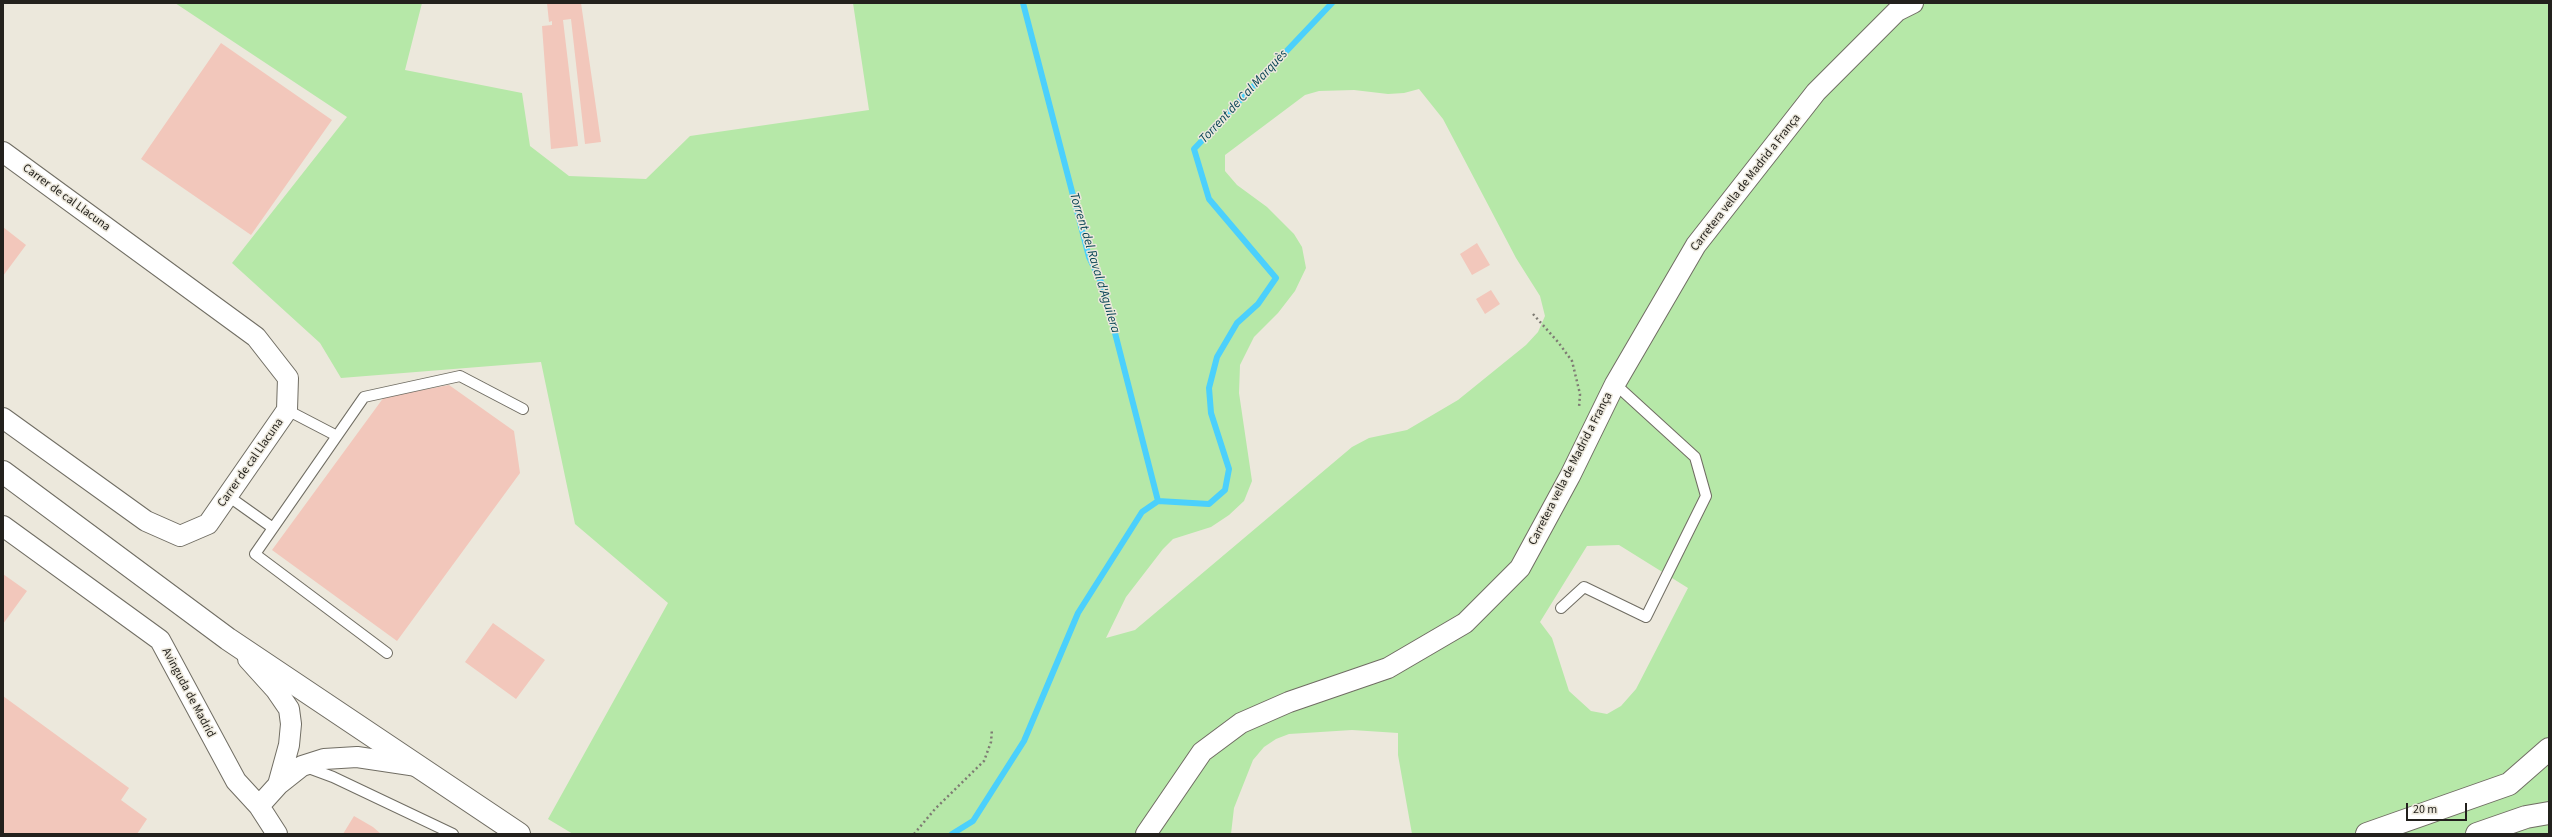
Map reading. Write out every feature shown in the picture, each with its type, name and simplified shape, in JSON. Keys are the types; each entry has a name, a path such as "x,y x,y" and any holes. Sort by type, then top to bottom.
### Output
{"main road":[{"path":"3,472 228,639 519,834"},
{"path":"2368,834 2509,784 2549,749"},
{"path":"2477,834 2526,817 2549,813"}],"street":[{"name":"Carretera vella de Madrid a França","path":"1146,834 1202,752 1240,723 1289,702 1388,668 1465,623 1520,568 1570,476 1615,384 1696,245 1816,92 1897,11 1913,3"},
{"name":"Carrer de cal Llacuna","path":"3,152 256,337 288,378 287,410 208,524 180,536 146,522 3,418"},
{"name":"Avinguda de Madrid","path":"3,526 160,640 236,781 259,806 277,834"},
{"path":"228,639 264,675 289,709 291,724 288,745 278,785"},
{"path":"259,806 278,785 302,766 336,756 377,759 417,766"}],"lane":[{"path":"387,653 255,554 364,397 460,376 523,409"},
{"path":"1561,608 1584,587 1646,617 1706,496 1695,457 1615,384"},
{"path":"287,410 337,436"},
{"path":"228,496 273,528"},
{"path":"302,766 333,777 453,834"}],"path":[{"path":"1533,314 1558,342 1572,361 1580,394 1579,416"},
{"path":"914,834 935,808 984,761 991,742 992,729"}],"green space":[{"path":"175,3 422,3 405,70 522,93 530,146 569,176 646,179 690,136 869,110 853,3 2549,3 2549,834 1412,834 1398,755 1398,733 1352,730 1289,734 1276,739 1264,747 1253,760 1234,808 1231,834 573,834 548,819 668,603 575,524 541,362 341,378 320,343 232,263 347,117","holes":["1419,89 1443,119 1516,258 1540,296 1545,316 1538,332 1526,345 1458,400 1407,430 1369,438 1352,447 1135,630 1106,638 1126,597 1163,549 1173,539 1211,527 1229,515 1244,501 1252,481 1239,393 1240,365 1254,337 1278,313 1295,291 1306,268 1302,247 1294,234 1267,207 1237,185 1225,171 1225,155 1305,95 1319,91 1354,90 1388,94 1404,93","1619,545 1688,588 1636,689 1621,706 1607,714 1591,711 1569,691 1552,638 1540,622 1587,546"]}],"building":[{"path":"547,3 581,3 601,142 585,144 571,19 563,20 578,146 551,149 542,26 552,25 552,21 549,22"},
{"path":"221,43 332,120 251,235 141,159"},
{"path":"3,227 26,245 3,276"},
{"path":"1477,243 1490,265 1472,275 1460,254"},
{"path":"1491,290 1500,304 1485,314 1476,299"},
{"path":"449,385 514,431 520,473 397,641 272,550 384,397"},
{"path":"3,574 27,591 3,624"},
{"path":"493,623 545,660 516,699 465,662"},
{"path":"3,696 129,788 121,800 147,819 137,834 3,834"},
{"path":"354,816 373,827 381,834 343,834"}],"waterway":[{"name":"Torrent del Raval d'Aguilera","path":"1023,3 1089,257 1103,286 1158,501"},
{"name":"Torrent de Cal Marquès","path":"1158,501 1209,504 1225,490 1229,469 1211,413 1209,388 1217,357 1237,323 1258,304 1276,278 1209,199 1194,149 1332,3"},
{"path":"952,834 973,821 1024,741 1078,613 1142,512 1158,501"}]}
